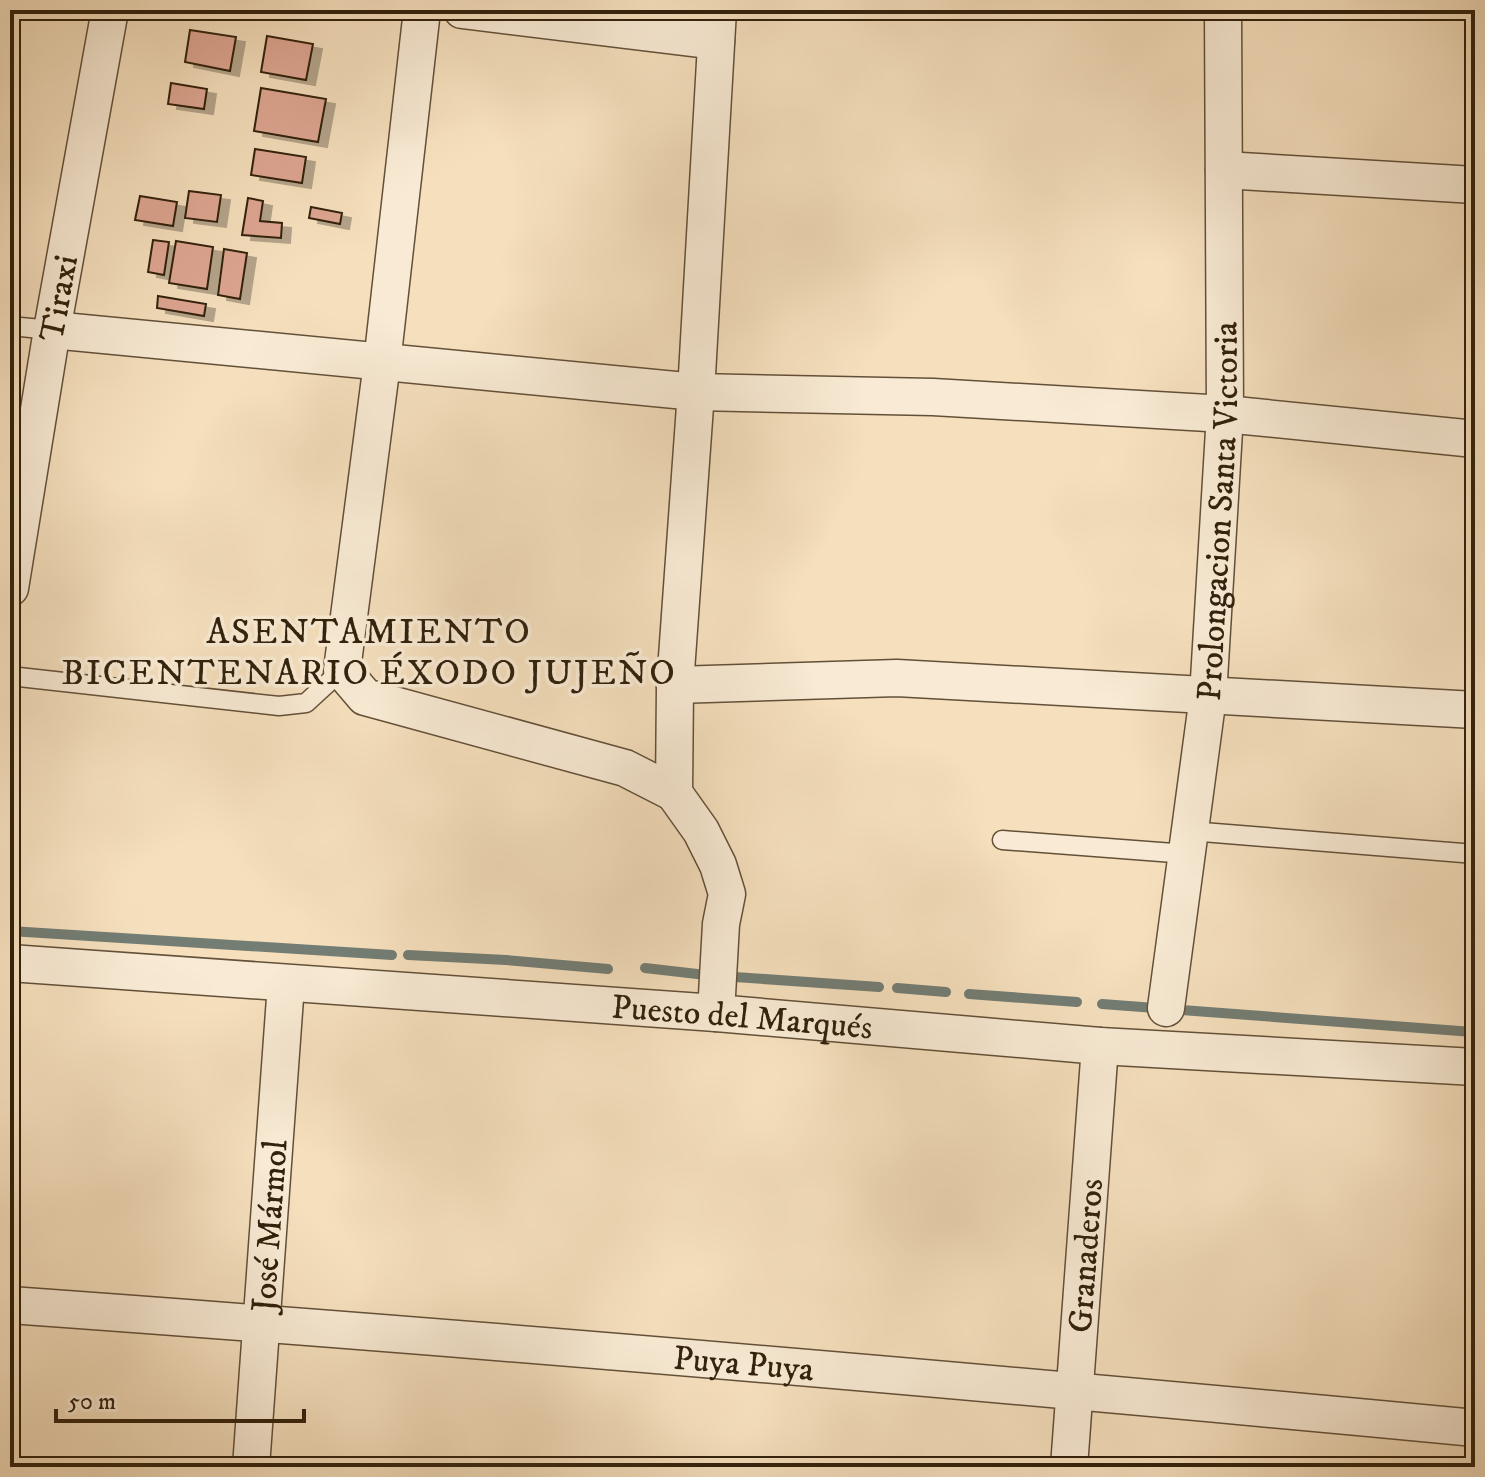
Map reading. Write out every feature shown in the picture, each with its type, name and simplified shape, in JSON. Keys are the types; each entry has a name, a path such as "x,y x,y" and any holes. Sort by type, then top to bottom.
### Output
{"street":[{"name":"Tiraxi","path":"10,588 52,330 110,10"},
{"path":"422,10 382,363 342,670 365,697 625,768 674,793 701,831 718,865 727,894 721,924 716,1013"},
{"path":"462,10 717,25 675,685 674,793"},
{"name":"Prolongacion Santa Victoria","path":"1166,1008 1208,696 1225,414 1223,10"},
{"path":"1224,170 1475,185"},
{"path":"52,330 696,392 933,397 1225,414 1475,439"},
{"path":"675,685 897,678 1475,710"},
{"name":"Puesto del Marqués","path":"10,963 716,1013 1100,1046 1475,1067"},
{"name":"José Mármol","path":"251,1467 286,984"},
{"name":"Granaderos","path":"1069,1467 1100,1046"},
{"name":"Puya Puya","path":"10,1305 1075,1390 1475,1428"}],"lane":[{"path":"10,326 52,330"},
{"path":"10,676 279,706 306,703 342,670"},
{"path":"1002,840 1188,843 1475,854"}],"building":[{"path":"190,30 236,37 230,71 185,62"},
{"path":"267,36 313,44 306,80 261,72"},
{"path":"171,83 207,89 204,109 168,104"},
{"path":"261,88 326,99 318,142 254,131"},
{"path":"255,149 306,157 302,183 251,175"},
{"path":"189,191 221,195 217,222 185,218"},
{"path":"140,196 177,202 173,226 135,220"},
{"path":"248,198 263,201 260,221 282,223 281,238 242,235"},
{"path":"311,207 342,213 340,224 309,218"},
{"path":"153,240 169,242 164,275 148,272"},
{"path":"176,241 213,247 207,289 169,283"},
{"path":"224,249 247,253 240,299 218,295"},
{"path":"158,296 206,304 204,316 157,308"}],"waterway":[{"path":"10,766 14,743"},
{"path":"10,931 392,955"},
{"path":"408,955 608,969"},
{"path":"645,968 706,975"},
{"path":"735,977 879,987"},
{"path":"897,988 946,992"},
{"path":"969,994 1077,1002"},
{"path":"1102,1004 1473,1032"}],"district":[{"name":"ASENTAMIENTO BICENTENARIO ÉXODO JUJEÑO","path":"369,650"}]}
